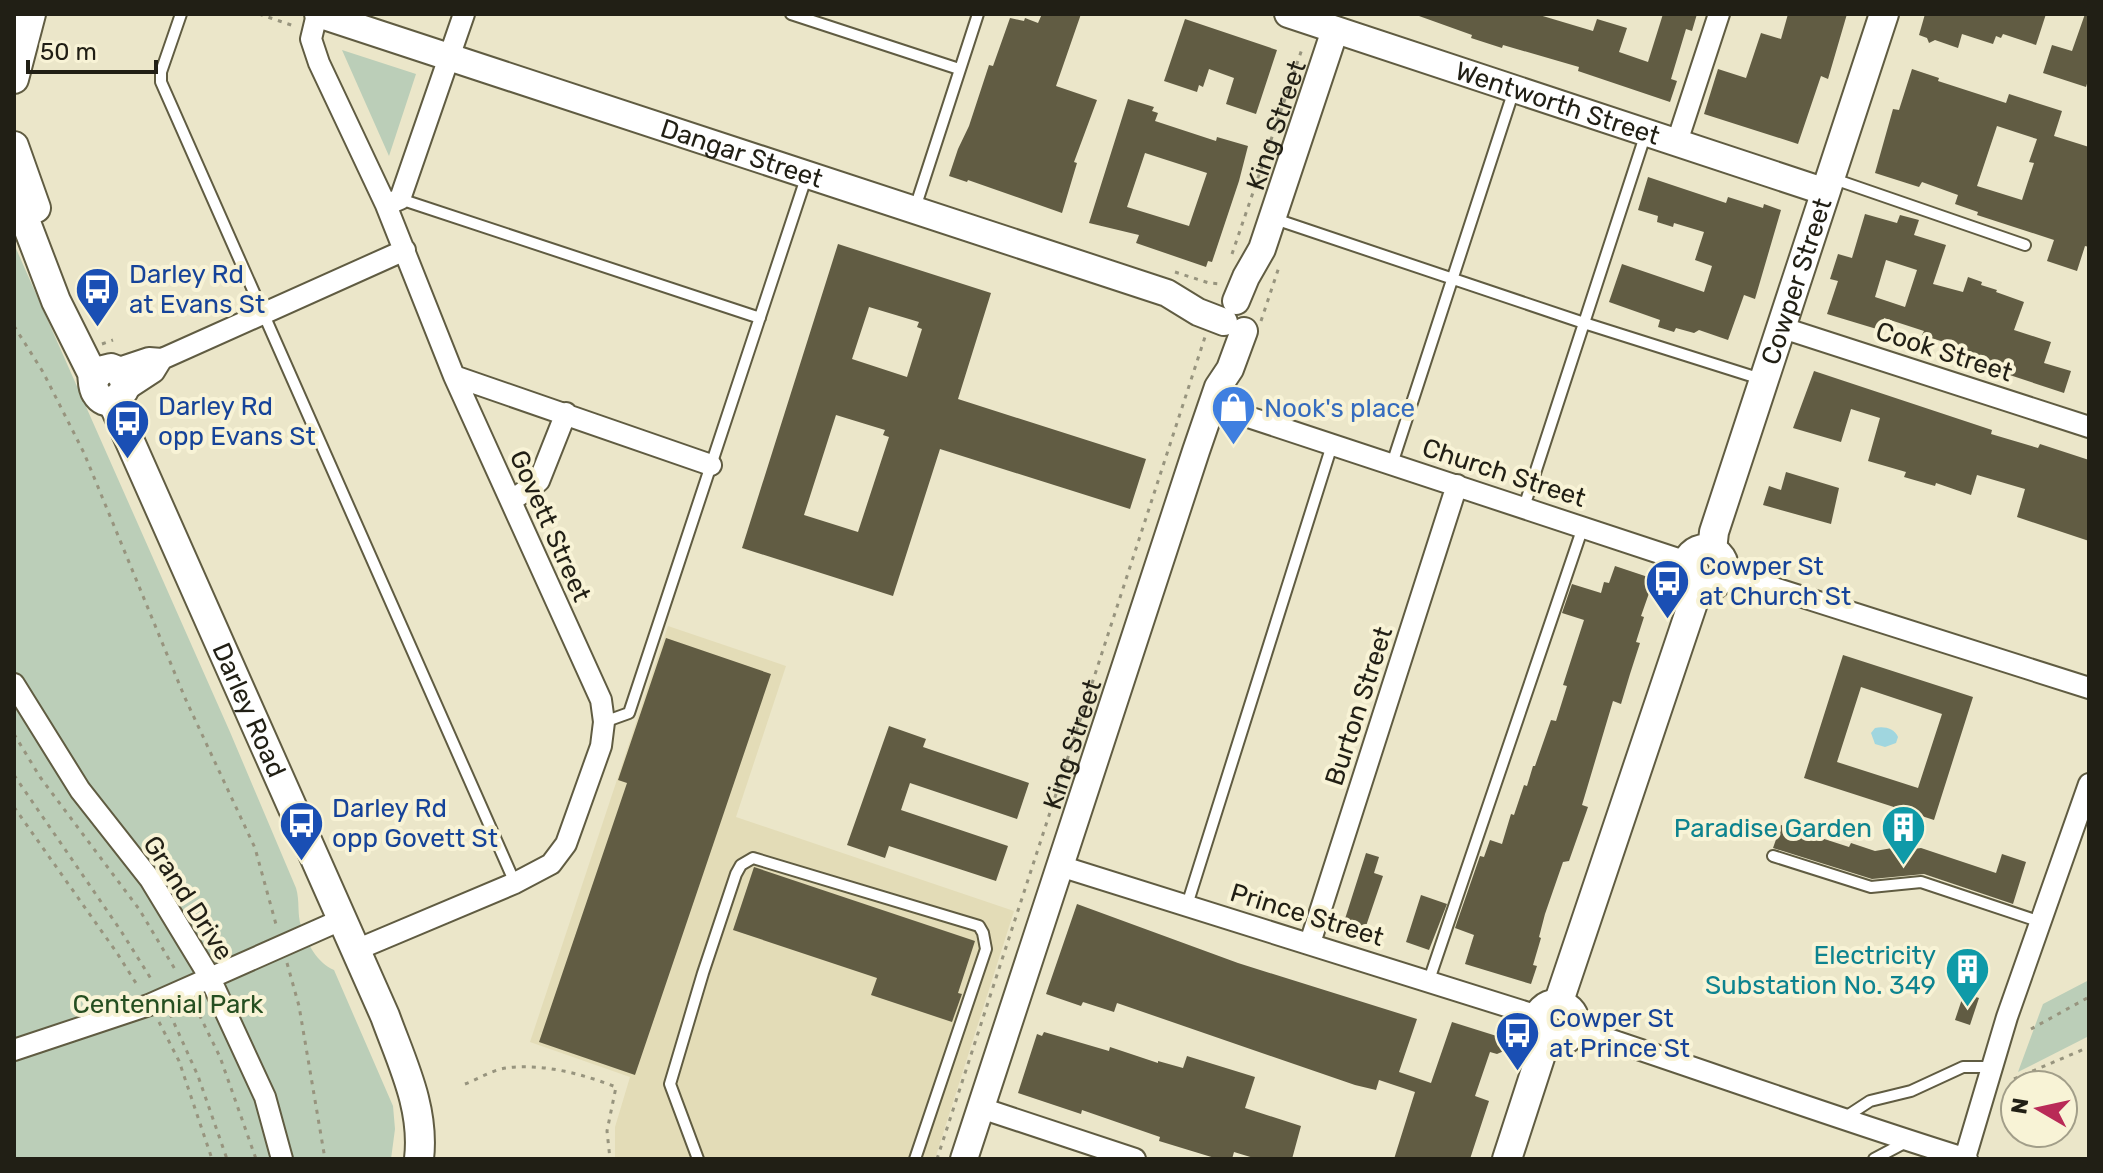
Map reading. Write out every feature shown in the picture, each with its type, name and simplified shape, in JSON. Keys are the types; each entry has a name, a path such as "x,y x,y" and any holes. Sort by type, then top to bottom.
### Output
{"main road":[{"path":"14,32 19,14"},
{"path":"14,79 31,14"},
{"name":"Cowper Street","path":"1507,1159 1548,1020 1705,567 1884,14"},
{"name":"Darley Road","path":"14,146 41,222 385,1016 412,1089 421,1125 419,1159"},
{"name":"Darley Road","path":"14,191 56,301 92,373 111,382"},
{"path":"1548,1020 1563,1041 1575,1028"}],"street":[{"name":"Dangar Street","path":"318,14 1167,293 1198,312 1231,313"},
{"name":"Govett Street","path":"318,14 312,32 314,48 393,202 405,250 454,376 601,700 604,722 601,746 566,844 551,864 515,883 356,950"},
{"path":"393,202 464,14"},
{"name":"Wentworth Street","path":"1288,14 1677,142 1828,185"},
{"path":"1677,142 1719,14"},
{"name":"King Street","path":"964,1159 1215,396 1218,365 1231,313 1262,249 1335,30"},
{"path":"111,382 149,358 162,359 405,250"},
{"name":"Cook Street","path":"1783,328 2089,427"},
{"path":"454,376 711,465"},
{"name":"Church Street","path":"1215,396 1332,445 2089,688"},
{"path":"511,501 539,481 566,413"},
{"name":"Burton Street","path":"1310,943 1457,485"},
{"name":"Grand Drive","path":"14,684 80,790 150,879 209,976 265,1097 282,1159"},
{"path":"1575,1028 1966,1159 1993,1067 2089,784"},
{"name":"Prince Street","path":"1060,866 1548,1020"},
{"path":"14,1050 187,990 209,976 343,919"},
{"path":"981,1108 1135,1159"}],"lane":[{"path":"181,14 161,72 161,82 515,883"},
{"path":"791,14 959,69"},
{"path":"915,210 978,14"},
{"path":"1392,464 1514,89"},
{"path":"1524,507 1646,132"},
{"path":"604,722 629,713 807,175"},
{"path":"1828,185 2025,245"},
{"path":"393,202 760,318"},
{"path":"1273,218 1584,323 1765,380"},
{"path":"1187,905 1332,445"},
{"path":"1429,980 1583,527"},
{"path":"1773,856 1871,887 1921,882 2041,922"},
{"path":"698,1159 670,1084 736,874 741,865 753,858 979,926 983,933 986,949 915,1159"},
{"path":"1844,1118 1870,1101 1911,1091 1963,1067 1993,1067"},
{"path":"1874,1159 1908,1141"}],"path":[{"name":"King Street","path":"1229,264 1303,46"},
{"path":"1209,283 1220,285 1231,313"},
{"name":"King Street","path":"937,1159 1231,313"},
{"path":"14,326 43,372 84,453 185,698 255,848 299,1006 325,1159"},
{"path":"14,734 40,777 139,909 187,990 220,1057 256,1159"},
{"path":"14,775 121,931 198,1076 227,1159"},
{"path":"14,807 117,953 156,1002 212,1159"},
{"path":"2031,1029 2089,997"},
{"path":"2037,1069 2089,1047"},
{"path":"465,1084 505,1068 517,1068 586,1075 616,1087 607,1131 610,1159"}],"shaded area":[{"path":"668,626 786,666 736,817 1014,911 935,1159 615,1159 615,1127 630,1077 530,1042"}],"green space":[{"path":"342,50 416,74 389,156"},
{"name":"Centennial Park","path":"14,244 296,888 300,921 306,939 313,952 334,970 393,1106 395,1129 391,1159 14,1159"},
{"path":"2089,980 2089,1036 2019,1069 2043,1004"}],"water":[{"path":"1875,728 1894,732 1898,737 1896,743 1885,747 1875,744 1871,733"}],"building":[{"path":"1042,14 1081,14 1056,86 1097,100 1074,162 1077,163 1062,213 949,176 989,65 993,66 1010,18 1024,21 1025,18 1038,23"},
{"path":"1419,14 1536,14 1593,31 1597,19 1627,28 1619,52 1648,62 1663,14 1697,14 1692,31 1686,29 1671,79 1677,81 1670,102 1578,71 1579,67 1471,38 1472,35"},
{"path":"1788,14 1847,14 1828,79 1821,76 1798,144 1704,114 1718,69 1746,78 1761,33 1781,39"},
{"path":"1925,14 2046,14 2036,45 2003,34 2001,38 1996,36 1993,44 1962,34 1958,48 1935,40 1929,43 1927,38 1919,35"},
{"path":"2085,14 2089,14 2089,77 2086,87 2043,73 2052,45 2072,51"},
{"path":"1185,19 1277,50 1256,114 1226,104 1234,78 1209,69 1203,87 1199,85 1197,92 1164,81"},
{"path":"1912,69 1939,78 1938,81 2006,103 2009,94 2062,111 2054,136 2089,147 2089,247 2085,246 2077,271 2047,261 2054,240 1977,215 1978,212 1955,204 1958,195 1922,182 1919,187 1875,173 1893,109 1899,110","holes":["1997,126 2037,139 2029,162 2034,163 2022,200 1977,186"]},
{"path":"1128,99 1154,107 1152,111 1158,113 1155,121 1216,141 1217,137 1248,146 1212,262 1208,261 1206,267 1136,243 1139,235 1089,223","holes":["1145,153 1207,173 1189,226 1127,207"]},
{"path":"1648,177 1726,203 1728,197 1781,210 1755,299 1744,295 1728,340 1699,330 1694,333 1676,328 1674,332 1658,327 1660,320 1609,302 1622,264 1704,292 1712,266 1695,260 1704,232 1674,223 1673,227 1657,222 1658,216 1638,210"},
{"path":"1865,214 1897,223 1900,215 1919,220 1914,235 1946,245 1933,284 1963,292 1968,277 2024,302 2014,330 2051,342 2044,363 2071,371 2064,393 1961,359 1963,354 1946,349 1947,343 1922,335 1924,331 1884,318 1880,330 1827,314 1838,281 1830,279 1838,254 1852,258","holes":["1886,260 1917,270 1905,307 1875,297"]},
{"path":"838,244 991,293 958,399 1146,459 1130,509 940,449 893,596 742,548","holes":["869,307 919,322 917,327 922,329 907,377 852,359","836,415 885,430 883,435 889,437 858,532 804,515"]},
{"path":"1814,371 1992,430 1991,434 2038,448 2040,444 2089,460 2089,541 2017,517 2025,489 1977,475 1971,495 1936,483 1935,486 1904,477 1906,472 1868,461 1880,418 1851,409 1841,442 1793,428"},
{"path":"1786,472 1839,488 1831,524 1763,505 1769,486 1781,490"},
{"path":"1615,566 1654,579 1641,616 1644,617 1636,642 1640,643 1621,704 1613,701 1582,805 1588,807 1569,861 1563,862 1545,914 1531,984 1465,964 1474,935 1455,928 1480,856 1484,857 1490,840 1502,844 1511,814 1514,815 1524,785 1527,786 1551,720 1556,721 1567,686 1563,685 1584,620 1562,613 1572,584 1601,593 1604,582 1609,583"},
{"path":"666,638 771,674 635,1075 539,1042 627,783 618,780"},
{"path":"1843,655 1973,697 1934,820 1804,778","holes":["1861,687 1942,714 1918,788 1837,762"]},
{"path":"889,726 926,739 923,747 1029,783 1017,819 910,783 901,810 1008,846 996,881 889,846 885,858 847,845"},
{"name":"Paradise Garden","path":"1781,825 1849,847 1851,843 1875,851 1898,847 1899,851 1921,848 1996,873 2002,854 2026,862 2013,904 1924,874 1872,879 1773,848"},
{"path":"1366,853 1379,857 1374,873 1383,876 1365,929 1344,922"},
{"path":"754,867 975,941 952,1022 871,995 877,978 733,930"},
{"path":"1421,895 1447,904 1429,950 1406,942"},
{"path":"1077,904 1238,963 1417,1019 1399,1072 1431,1083 1452,1022 1503,1038 1507,1044 1506,1050 1497,1054 1490,1052 1475,1096 1489,1101 1470,1159 1394,1159 1415,1092 1379,1080 1376,1090 1355,1085 1117,1003 1114,1012 1083,1002 1081,1006 1046,994"},
{"name":"Electricity Substation No. 349","path":"1964,993 1979,998 1970,1025 1955,1020"},
{"path":"1044,1032 1109,1051 1110,1047 1158,1063 1183,1068 1187,1056 1255,1077 1245,1108 1301,1126 1292,1159 1257,1159 1234,1152 1232,1159 1218,1159 1159,1141 1160,1137 1082,1110 1081,1114 1018,1093 1037,1034 1042,1036"}],"place":[{"name":"Darley Rd at Evans St","path":"98,328"},
{"name":"Nook's place","path":"1233,447"},
{"name":"Darley Rd opp Evans St","path":"127,460"},
{"name":"Cowper St at Church St","path":"1668,620"},
{"name":"Darley Rd opp Govett St","path":"301,862"},
{"name":"Paradise Garden","path":"1903,867"},
{"name":"Electricity Substation No. 349","path":"1967,1009"},
{"name":"Cowper St at Prince St","path":"1518,1072"}]}
